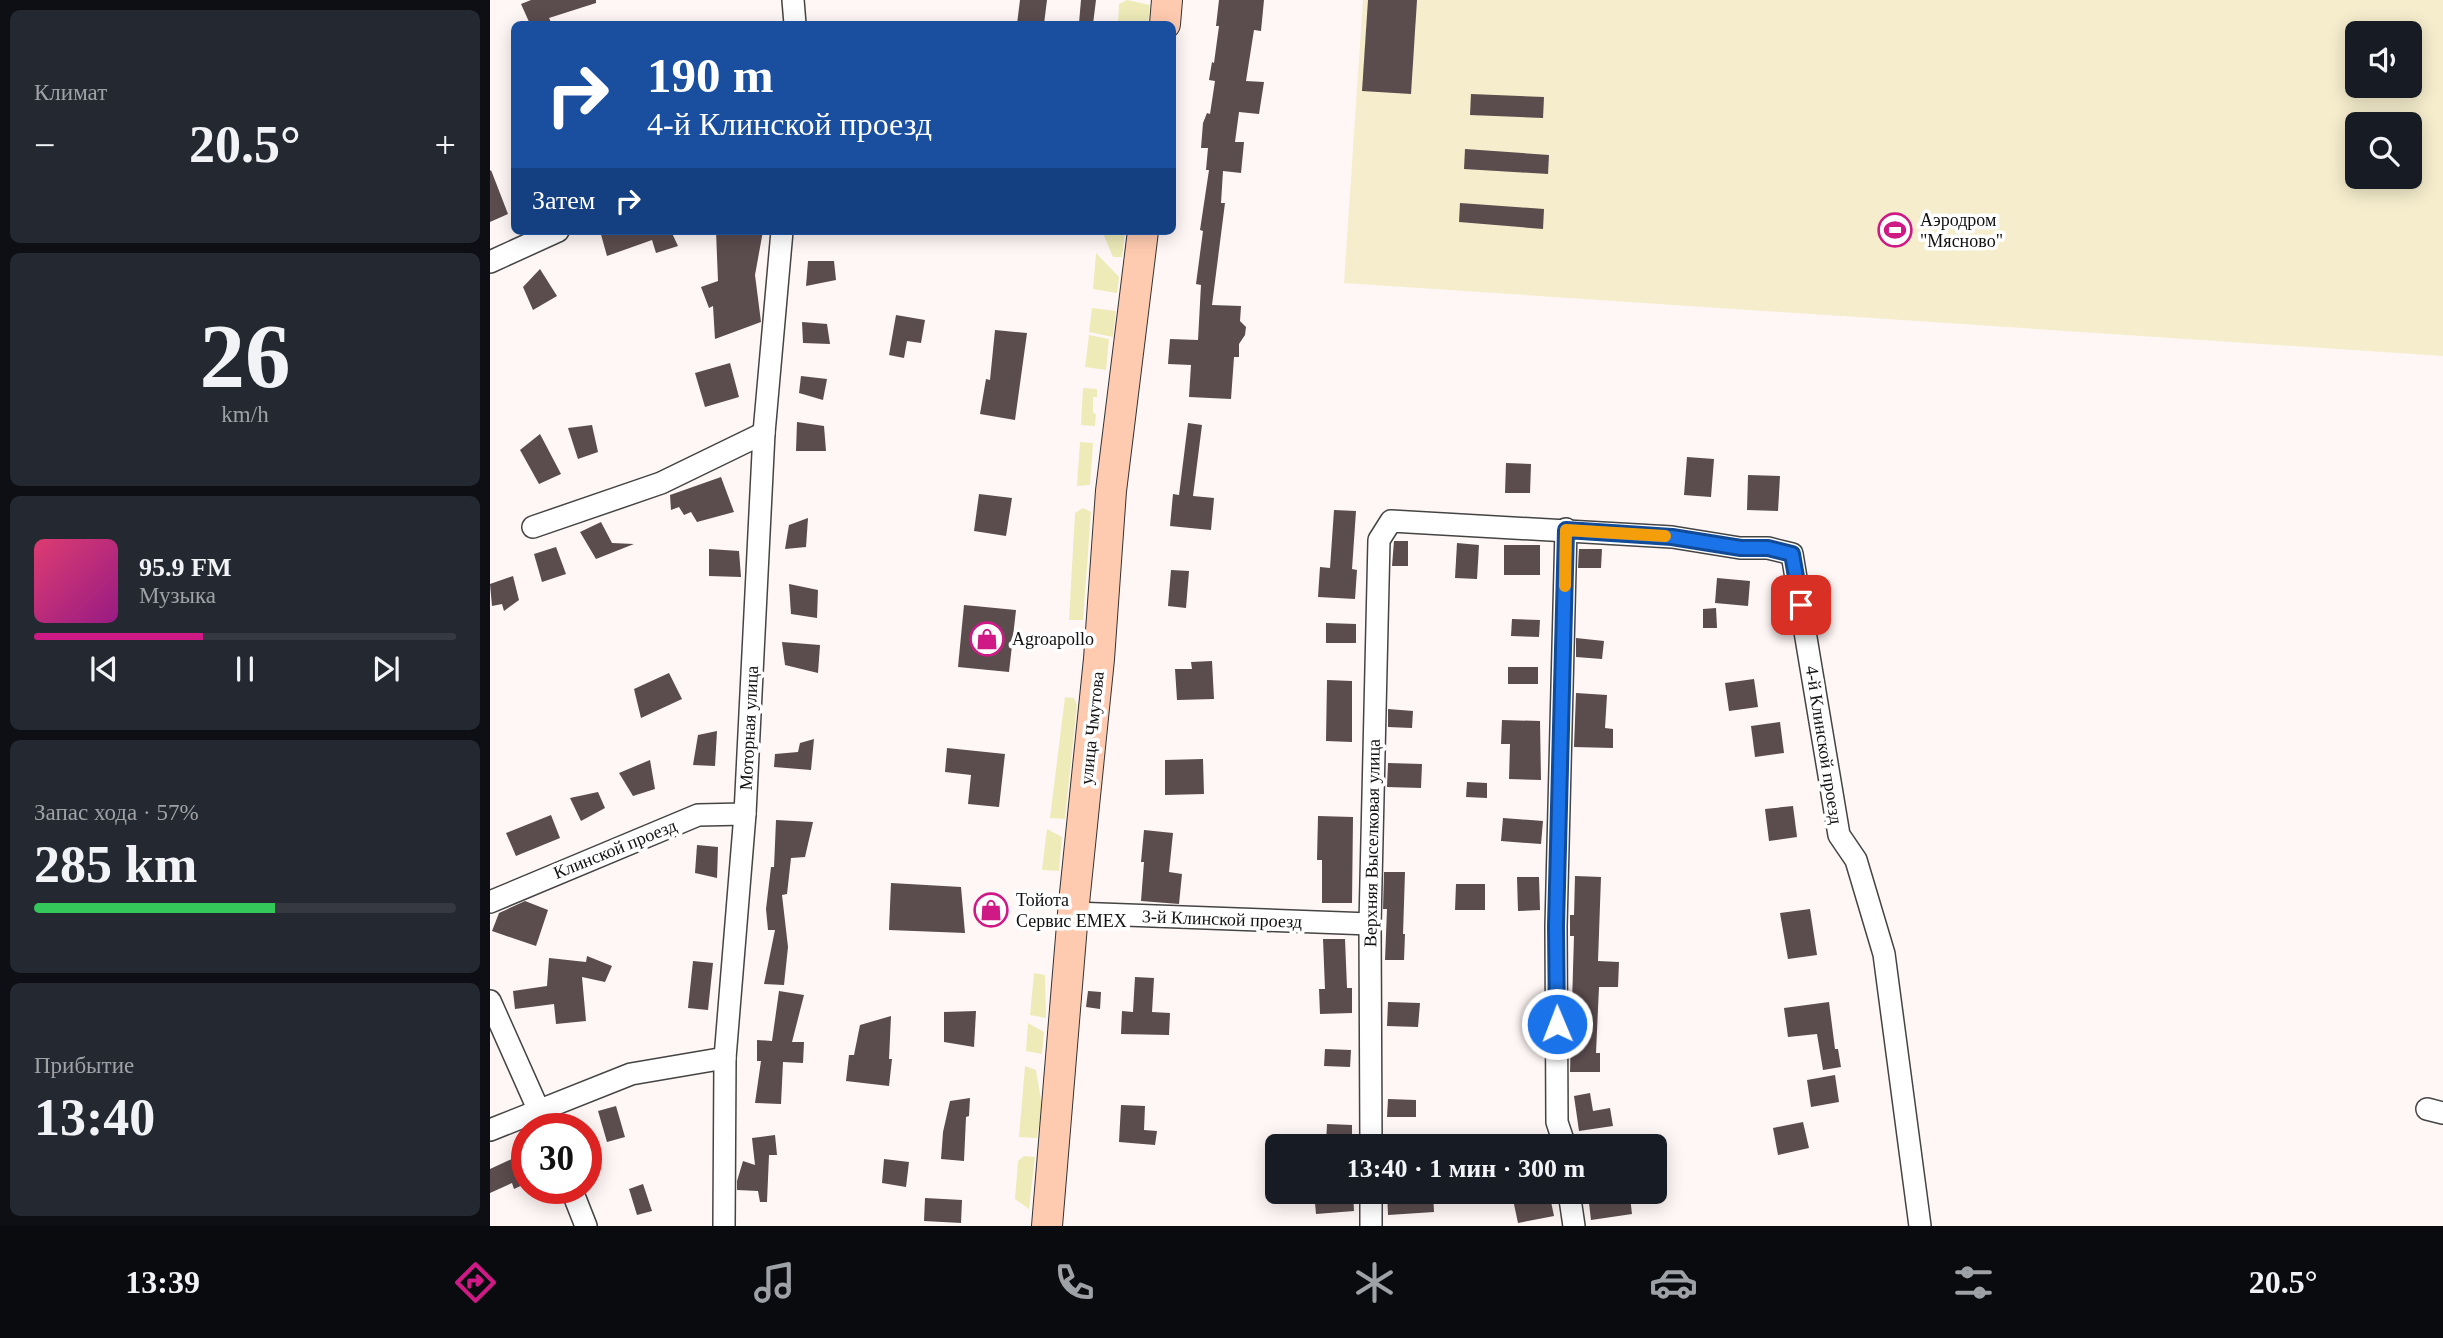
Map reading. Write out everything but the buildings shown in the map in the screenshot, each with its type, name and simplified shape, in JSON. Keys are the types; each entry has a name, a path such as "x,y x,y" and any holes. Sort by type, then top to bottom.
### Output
{"main road":[{"path":"1165,21 1167,0"},
{"name":"улица Чмутова","path":"1047,1226 1073,913 1100,659 1111,491 1143,235"}],"street":[{"path":"793,0 795,21"},
{"path":"490,262 549,235"},
{"name":"Моторная улица","path":"724,1226 725,1058 745,814 764,433 782,235"},
{"path":"533,527 661,483 764,433"},
{"name":"4-й Клинской проезд","path":"1379,540 1391,521 1672,537 1741,548 1768,548 1792,554 1839,835 1856,860 1884,954 1920,1226"},
{"path":"1562,1134 1558,1122 1556,926 1566,530"},
{"name":"Верхняя Выселковая улица","path":"1371,1134 1370,924 1379,540"},
{"name":"Клинской проезд","path":"490,902 698,815 745,814"},
{"name":"3-й Клинской проезд","path":"1073,913 1370,924"},
{"path":"490,1000 541,1113"},
{"path":"490,1129 631,1074 725,1058"},
{"path":"577,1204 586,1226"},
{"path":"1371,1204 1371,1226"},
{"path":"1571,1204 1574,1226"}],"shaded area":[{"path":"1127,0 1150,5 1148,21 1118,21 1119,4"},
{"name":"Аэродром \"Мясново\"","path":"1363,0 2443,0 2443,356 1344,283"},
{"path":"1104,235 1125,235 1122,257 1113,257"},
{"path":"1096,253 1119,277 1117,293 1093,289"},
{"path":"1092,308 1116,311 1113,337 1089,332"},
{"path":"1089,335 1109,339 1106,370 1085,367"},
{"path":"1083,388 1097,389 1097,397 1093,397 1095,426 1081,425"},
{"path":"1080,442 1093,443 1090,485 1077,486"},
{"path":"1083,508 1091,512 1083,620 1069,620 1075,513"},
{"path":"1065,697 1074,698 1077,705 1065,819 1050,818"},
{"path":"1047,829 1062,837 1059,871 1042,870"},
{"path":"1034,973 1045,975 1046,1018 1030,1015"},
{"path":"1028,1023 1044,1032 1042,1054 1026,1051"},
{"path":"1025,1066 1036,1070 1042,1106 1037,1138 1019,1137"},
{"path":"1024,1156 1035,1157 1029,1209 1015,1199 1018,1161"}],"slow traffic":[{"path":"1565,586 1566,530 1665,536"}],"place":[{"name":"Аэродром \"Мясново\"","path":"1895,230"},
{"name":"Agroapollo","path":"987,639"},
{"name":"Тойота Сервис EMEX","path":"991,910"}],"route":[{"path":"1557,1024 1556,926 1566,530 1672,537 1741,548 1768,548 1792,554 1801,605"}]}
